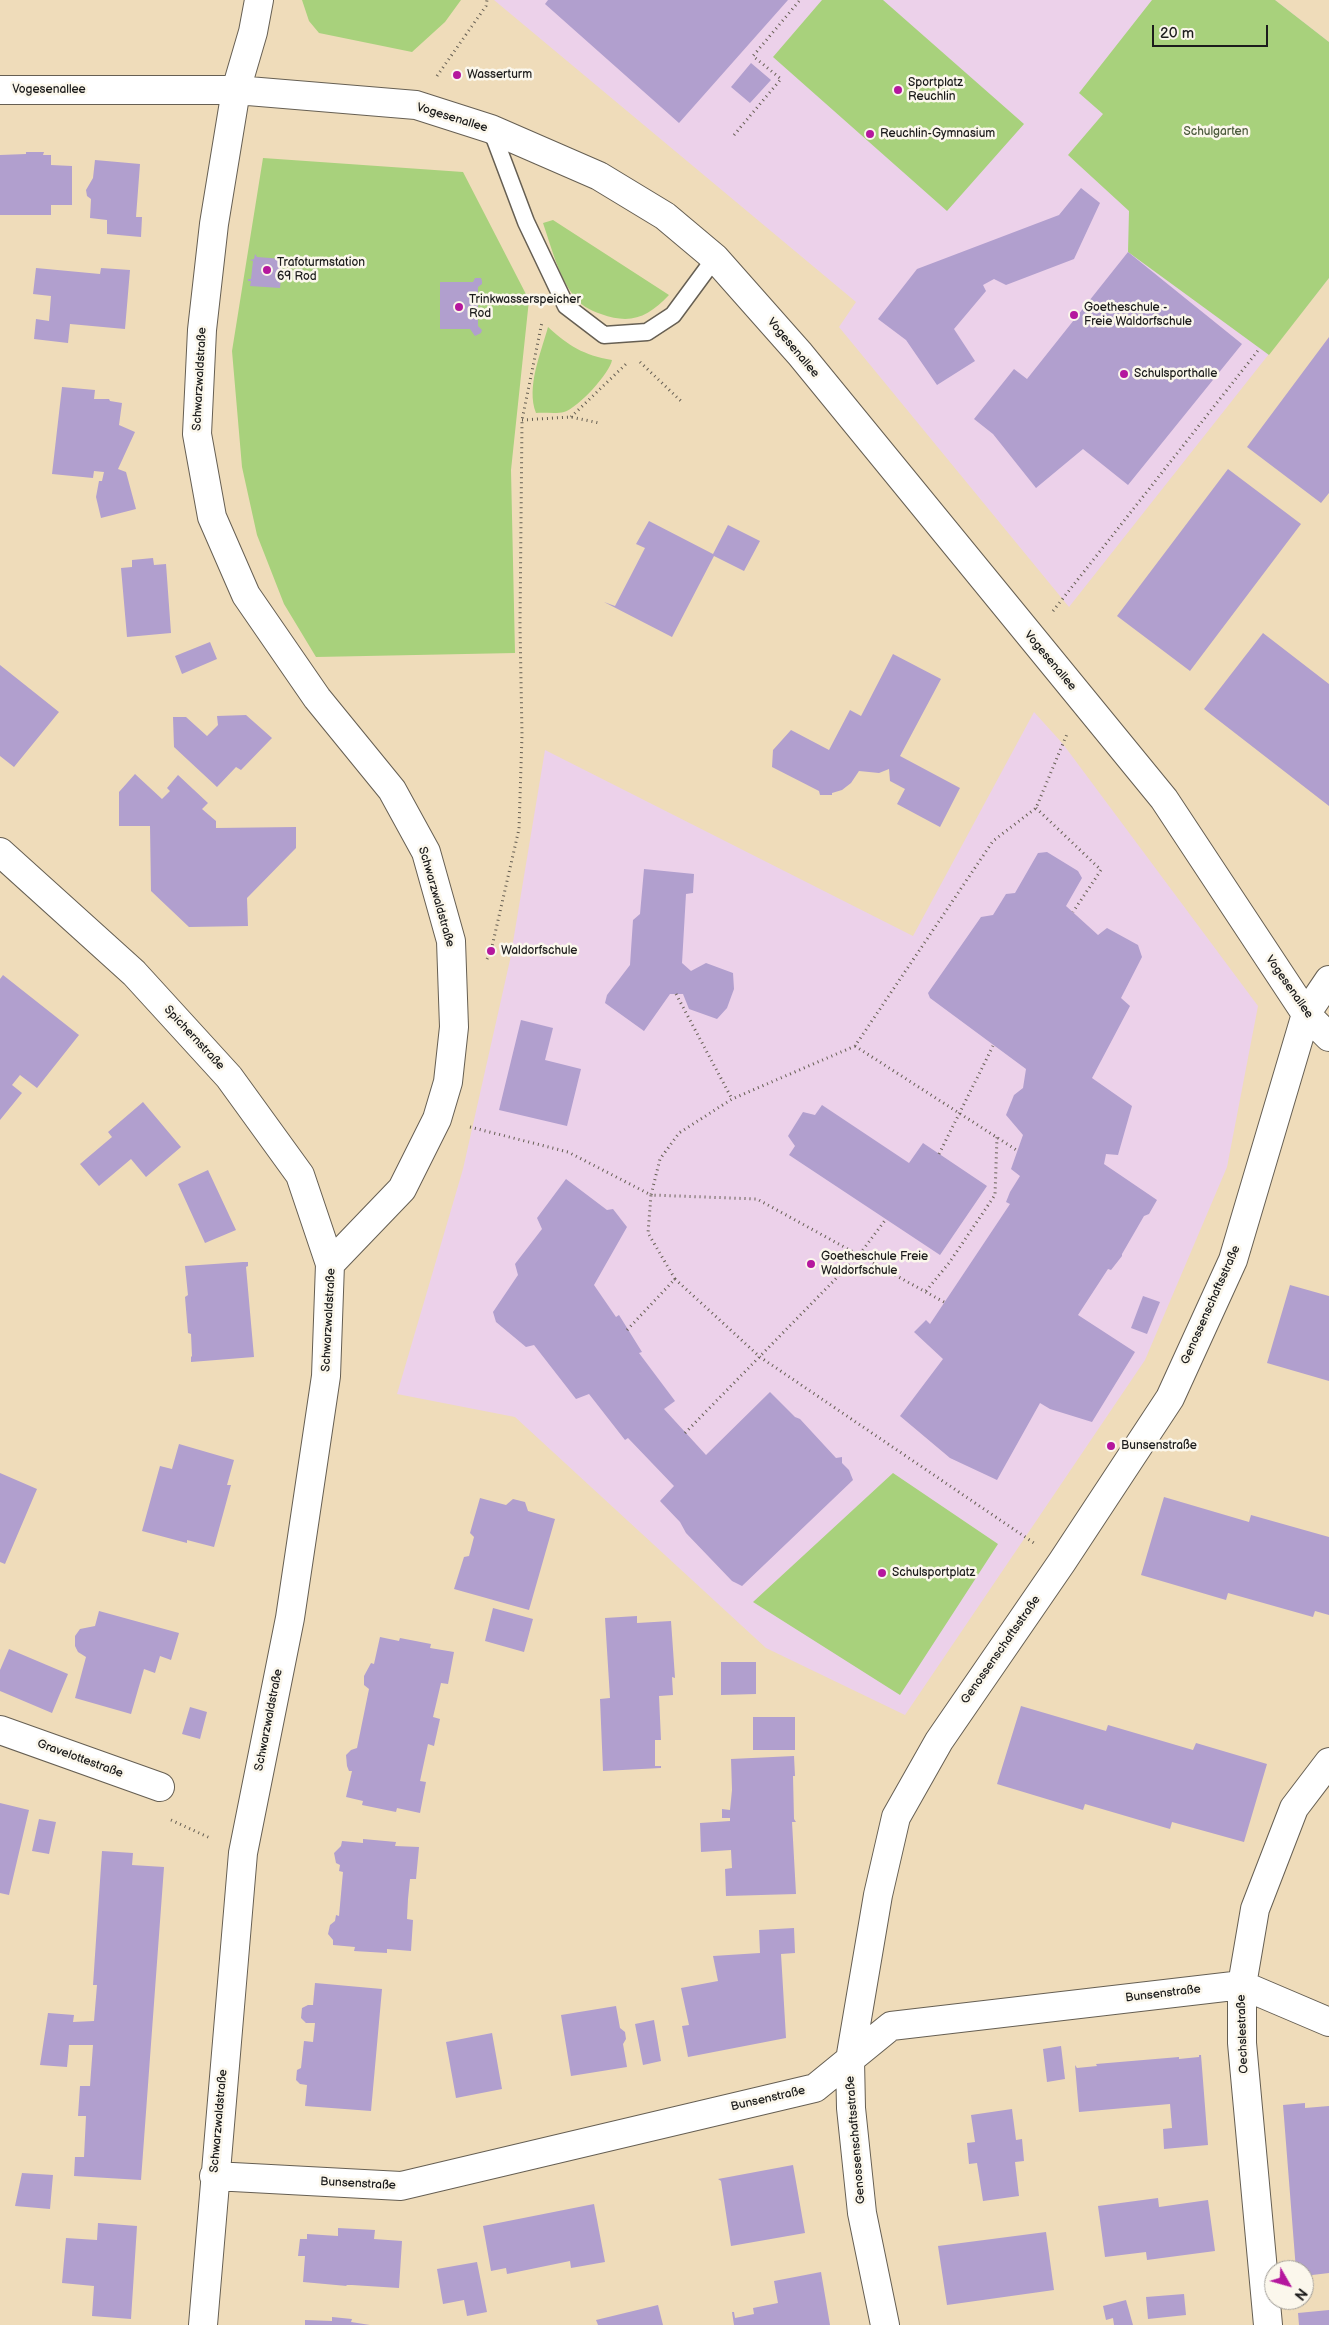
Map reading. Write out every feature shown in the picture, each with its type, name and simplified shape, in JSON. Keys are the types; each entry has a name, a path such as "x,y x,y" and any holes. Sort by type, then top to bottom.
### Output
{"street":[{"name":"Schwarzwaldstraße","path":"203,2325 214,2176 243,1853 290,1618 326,1376 330,1264 402,1189 438,1119 448,1082 454,1027 451,941 426,852 392,790 317,698 252,604 212,517 197,434 200,368 214,224 236,90 253,32 259,0"},
{"name":"Vogesenallee","path":"0,90 236,90 416,105 491,130 599,176 665,216 715,258 800,354 1164,799 1306,1014 1329,1037"},
{"name":"Spichernstraße","path":"0,853 134,973 229,1077 300,1175 330,1264"},
{"name":"Genossenschaftsstraße","path":"885,2325 862,2213 852,2108 850,2060 878,1895 896,1817 939,1741 1062,1562 1170,1398 1233,1260 1306,1014 1329,980"},
{"name":"Gravelottestraße","path":"0,1730 160,1787"},
{"name":"Oechslestraße","path":"1268,2325 1242,2043 1242,1985 1255,1909 1294,1808 1329,1762"},
{"name":"Bunsenstraße","path":"214,2176 401,2186 815,2088 891,2026 1242,1985 1329,2022"}],"lane":[{"path":"491,130 526,222 566,306 604,335 647,332 673,315 715,258"}],"path":[{"path":"416,105 486,6 487,0"},
{"path":"734,135 781,79 753,56 800,0"},
{"path":"487,960 491,951 519,829 522,735 520,615 522,420 551,277"},
{"path":"571,417 634,356 647,332"},
{"path":"1032,639 1260,348"},
{"path":"634,356 683,404"},
{"path":"522,420 571,417 599,423"},
{"path":"1062,1562 760,1358 675,1279 648,1233 651,1195 660,1159 679,1133 732,1099 854,1046 993,841 1036,808 1081,699"},
{"path":"1036,808 1101,870 1073,912"},
{"path":"676,994 732,1099"},
{"path":"854,1046 1018,1151"},
{"path":"939,1154 994,1046"},
{"path":"482,1130 568,1152 651,1195 757,1199 944,1302"},
{"path":"926,1291 949,1263 995,1195 997,1136"},
{"path":"685,1433 859,1255 886,1219"},
{"path":"627,1330 675,1279"},
{"path":"160,1787 164,1817 243,1853"}],"shaded area":[{"name":"Goetheschule - Freie Waldorfschule","path":"494,0 1275,0 1329,42 1329,278 1069,607 839,327 856,302"},
{"name":"Goetheschule Freie Waldorfschule","path":"1034,712 1063,744 1258,1006 1227,1167 1145,1360 905,1715 766,1648 515,1417 397,1394 463,1169 510,960 545,750 913,936"}],"green space":[{"path":"302,0 461,0 445,22 412,52 319,33 309,21"},
{"name":"Sportplatz Reuchlin","path":"822,0 883,0 1024,124 947,211 773,57"},
{"name":"Schulgarten","path":"1152,0 1275,0 1329,42 1329,278 1269,355 1128,252 1129,211 1068,155 1103,114 1079,93"},
{"path":"263,158 463,172 529,300 511,470 515,653 316,657 284,604 257,535 242,467 232,351"},
{"path":"553,220 669,295 646,314 630,319 612,317 585,307 576,299 568,287 555,260 543,223"},
{"path":"548,327 577,349 612,360 606,373 585,397 570,409 561,413 536,413 533,403 538,359"},
{"name":"Schulsportplatz","path":"893,1473 998,1544 900,1695 753,1602"}],"building":[{"path":"548,0 788,0 679,123 545,4"},
{"path":"751,63 771,80 750,103 731,87"},
{"path":"26,152 44,152 43,155 51,155 51,165 72,166 72,205 51,205 51,215 0,215 0,155 26,154"},
{"path":"95,160 140,164 136,217 142,217 141,237 107,234 107,220 90,218 91,199 87,196 86,190 93,178"},
{"path":"1081,188 1100,203 1074,259 1006,285 994,279 983,285 986,291 954,329 975,361 937,385 906,340 878,319 917,269 1059,215"},
{"name":"Schulsporthalle","path":"1128,252 1242,344 1128,485 1083,449 1036,488 993,434 974,419 1014,369 1027,379"},
{"name":"Trafoturmstation 69 Rod","path":"255,254 257,257 283,259 280,288 250,286 251,281 248,281 248,279 251,279 253,261 250,260 254,259"},
{"path":"36,268 100,274 101,268 130,270 125,329 70,324 68,343 34,339 36,319 49,321 51,296 33,294"},
{"name":"Trinkwasserspeicher Rod","path":"475,278 481,278 482,281 482,284 478,287 478,326 482,330 481,333 475,336 470,329 440,329 440,282 473,282"},
{"path":"1329,337 1329,493 1321,503 1247,447"},
{"path":"62,387 95,390 94,399 109,399 110,401 122,403 119,425 135,432 118,469 126,472 136,509 101,518 96,497 99,481 102,481 104,472 94,471 93,478 52,474"},
{"path":"1228,469 1301,524 1190,671 1117,616"},
{"path":"649,521 713,554 728,525 760,541 744,571 714,556 672,637 604,602 615,606 645,548 636,544"},
{"path":"153,558 154,565 166,564 171,633 127,637 121,568 132,567 132,560"},
{"path":"1263,633 1329,684 1329,806 1204,709"},
{"path":"210,642 217,659 182,674 175,656"},
{"path":"893,654 941,679 900,756 960,788 940,827 897,804 905,789 890,781 889,769 879,773 859,771 851,783 842,790 832,793 832,795 820,795 819,791 772,767 773,750 791,730 829,750 850,710 861,716"},
{"path":"0,665 59,712 14,767 0,756"},
{"path":"246,715 272,738 241,770 236,767 217,787 174,747 173,717 186,717 207,736 218,725 217,716"},
{"path":"135,774 162,799 170,791 167,788 178,775 208,803 202,809 216,821 216,828 296,827 296,848 247,898 248,926 189,927 151,891 150,826 119,826 119,792"},
{"path":"1047,852 1078,871 1082,878 1066,906 1098,935 1107,928 1138,945 1142,957 1121,998 1130,1006 1092,1078 1132,1106 1118,1155 1106,1154 1104,1164 1157,1200 1149,1214 1144,1216 1122,1256 1111,1270 1108,1269 1078,1315 1135,1352 1092,1422 1050,1409 1040,1403 997,1480 950,1458 900,1416 943,1359 914,1332 926,1320 930,1324 1010,1204 1006,1202 1020,1176 1011,1169 1023,1135 1006,1115 1014,1095 1023,1088 1026,1069 930,998 928,993 981,917 993,915 1006,894 1015,893 1038,853"},
{"path":"644,869 694,874 693,893 686,894 682,963 691,971 706,963 733,973 734,989 727,1008 717,1019 689,1009 683,994 670,994 644,1031 605,1003 607,995 630,965 633,920 640,914"},
{"path":"3,975 79,1035 37,1088 20,1075 12,1085 22,1093 0,1120 0,979"},
{"path":"521,1020 553,1028 545,1060 581,1069 567,1126 499,1110"},
{"path":"143,1102 181,1147 146,1177 131,1159 99,1186 80,1164 112,1137 108,1132"},
{"path":"822,1105 909,1163 923,1143 987,1186 940,1255 789,1155 795,1146 788,1136 803,1112 815,1115"},
{"path":"208,1170 236,1230 205,1243 178,1184"},
{"path":"566,1179 607,1210 613,1209 627,1227 594,1285 616,1317 619,1315 642,1352 639,1353 675,1401 664,1409 706,1455 770,1392 795,1417 800,1419 836,1458 842,1457 842,1463 849,1470 853,1480 742,1586 732,1581 686,1533 680,1522 660,1501 674,1486 628,1438 625,1440 589,1394 576,1399 534,1345 526,1347 496,1322 493,1312 518,1275 515,1264 542,1229 537,1218"},
{"path":"248,1262 246,1267 254,1357 191,1362 191,1334 188,1333 185,1297 188,1295 185,1266"},
{"path":"1290,1285 1329,1296 1329,1381 1267,1363"},
{"path":"1143,1296 1160,1302 1147,1334 1131,1328"},
{"path":"179,1444 234,1460 227,1485 231,1485 214,1547 187,1540 187,1543 142,1531 160,1466 172,1469"},
{"path":"0,1473 37,1489 5,1564 0,1562"},
{"path":"1164,1497 1249,1522 1251,1515 1329,1537 1329,1615 1315,1611 1313,1617 1228,1593 1226,1600 1141,1575"},
{"path":"480,1498 506,1505 513,1499 525,1502 528,1511 555,1519 529,1610 454,1589 464,1557 469,1556 474,1537 470,1533"},
{"path":"493,1608 533,1619 524,1652 485,1641"},
{"path":"99,1611 179,1633 171,1660 160,1656 155,1673 144,1669 131,1714 75,1698 86,1657 78,1652 75,1646 75,1636 80,1629 95,1626"},
{"path":"637,1616 637,1623 671,1621 675,1678 672,1677 673,1695 659,1696 661,1740 655,1740 655,1766 661,1766 661,1768 603,1771 600,1699 610,1698 605,1618"},
{"path":"380,1637 399,1641 400,1638 431,1644 430,1648 454,1652 448,1684 441,1683 433,1717 440,1719 434,1746 428,1744 420,1781 426,1782 420,1813 397,1808 396,1812 362,1805 363,1801 346,1797 352,1771 349,1771 347,1766 346,1755 351,1750 357,1748 369,1689 364,1685 364,1676 371,1663 374,1664"},
{"path":"9,1649 68,1674 52,1713 0,1691 0,1670"},
{"path":"721,1662 756,1662 756,1694 721,1695"},
{"path":"1021,1706 1106,1731 1108,1725 1193,1750 1196,1743 1267,1764 1244,1842 1172,1822 1170,1829 1085,1804 1083,1810 997,1784"},
{"path":"190,1707 207,1712 200,1739 182,1734"},
{"path":"753,1717 795,1717 795,1750 753,1750"},
{"path":"794,1756 794,1819 796,1822 792,1822 796,1894 726,1896 725,1869 732,1868 731,1850 701,1852 700,1823 730,1821 730,1818 722,1818 722,1809 730,1810 732,1790 731,1759"},
{"path":"0,1803 29,1810 9,1895 0,1893"},
{"path":"39,1819 56,1822 49,1854 32,1851"},
{"path":"363,1839 396,1842 395,1846 419,1847 416,1879 410,1879 408,1899 407,1919 413,1920 411,1951 387,1949 387,1953 354,1951 355,1947 333,1945 333,1940 328,1934 330,1925 335,1921 336,1915 339,1916 343,1872 339,1871 340,1865 336,1863 334,1853 341,1846 342,1841 363,1843"},
{"path":"102,1851 133,1853 132,1865 164,1867 141,2180 74,2176 75,2157 84,2157 86,2116 78,2116 80,2086 90,2086 93,2045 69,2045 67,2067 40,2065 48,2013 74,2015 73,2022 94,2021 97,1985 93,1985"},
{"path":"794,1928 795,1953 781,1954 786,2038 688,2057 682,2026 689,2025 681,1988 718,1981 713,1956 760,1953 759,1930"},
{"path":"315,1983 382,1989 371,2111 305,2106 307,2085 300,2084 296,2080 297,2070 301,2068 304,2041 313,2042 315,2023 306,2023 301,2018 302,2008 313,2005"},
{"path":"616,2006 620,2028 625,2032 626,2039 623,2044 627,2067 571,2076 561,2015"},
{"path":"654,2020 661,2061 643,2065 635,2024"},
{"path":"492,2033 502,2089 456,2098 446,2042"},
{"path":"1061,2046 1065,2079 1047,2082 1043,2049"},
{"path":"1201,2055 1208,2145 1164,2149 1163,2129 1172,2128 1170,2104 1079,2112 1075,2065 1077,2068 1097,2066 1096,2064 1199,2057"},
{"path":"1305,2103 1305,2108 1329,2106 1329,2273 1314,2275 1314,2260 1295,2260 1283,2105"},
{"path":"1012,2109 1016,2140 1022,2139 1024,2161 1015,2162 1019,2196 983,2201 977,2163 969,2164 967,2143 975,2142 971,2115"},
{"path":"793,2165 805,2233 731,2246 721,2181 718,2179"},
{"path":"22,2173 53,2175 50,2209 15,2206"},
{"path":"1158,2198 1159,2207 1208,2200 1215,2251 1147,2260 1146,2252 1105,2257 1098,2206"},
{"path":"594,2204 605,2262 571,2268 570,2261 507,2274 506,2268 491,2271 483,2226"},
{"path":"98,2223 137,2226 131,2319 92,2316 94,2286 62,2283 66,2238 97,2240"},
{"path":"338,2228 375,2230 374,2239 402,2241 399,2288 303,2282 305,2256 298,2256 300,2239 307,2239 307,2234 338,2236"},
{"path":"1046,2232 1054,2290 947,2305 938,2246"},
{"path":"477,2262 487,2312 467,2316 464,2300 443,2304 437,2269"},
{"path":"821,2272 830,2325 734,2325 732,2312 734,2312 735,2318 754,2314 753,2308 778,2303 774,2281"},
{"path":"1184,2294 1186,2315 1148,2319 1146,2297"},
{"path":"1126,2300 1133,2325 1114,2325 1113,2318 1106,2320 1103,2306"},
{"path":"658,2305 663,2325 598,2325 596,2320"},
{"path":"1329,2310 1329,2325 1299,2325 1298,2313"},
{"path":"332,2317 352,2319 351,2322 370,2325 305,2325 305,2320 332,2321"}],"place":[{"name":"Wasserturm","path":"457,75"},
{"name":"Sportplatz Reuchlin","path":"898,90"},
{"name":"Reuchlin-Gymnasium","path":"870,134"},
{"name":"Trafoturmstation 69 Rod","path":"267,270"},
{"name":"Trinkwasserspeicher Rod","path":"459,307"},
{"name":"Goetheschule - Freie Waldorfschule","path":"1074,315"},
{"name":"Schulsporthalle","path":"1124,374"},
{"name":"Waldorfschule","path":"491,951"},
{"name":"Goetheschule Freie Waldorfschule","path":"811,1264"},
{"name":"Bunsenstraße","path":"1111,1446"},
{"name":"Schulsportplatz","path":"882,1573"}]}
